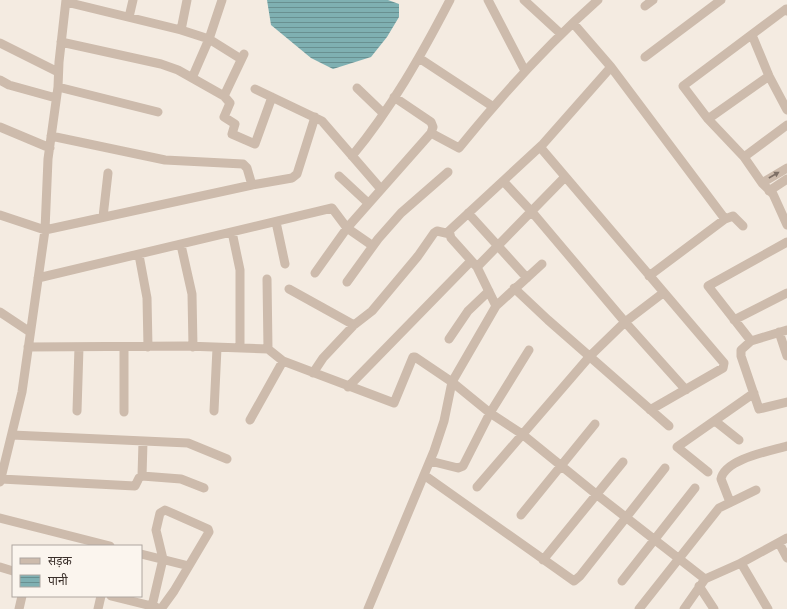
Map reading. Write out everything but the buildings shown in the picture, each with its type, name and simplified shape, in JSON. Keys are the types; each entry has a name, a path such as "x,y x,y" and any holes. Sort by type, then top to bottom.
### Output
{"street":[{"path":"129,17 133,0"},
{"path":"180,30 187,0"},
{"path":"192,78 209,39 222,0"},
{"path":"352,156 364,142 419,58 450,0"},
{"path":"488,0 525,71"},
{"path":"524,0 561,34"},
{"path":"645,6 653,0"},
{"path":"645,57 721,0"},
{"path":"143,442 142,476 139,478 136,486 0,481 3,459 12,435 22,392 45,230 51,136 58,87 58,72 66,1 180,30 209,39 243,56 224,96"},
{"path":"431,132 459,148 492,106 592,2"},
{"path":"787,11 786,10 683,86 708,118 744,157 762,183 773,194 787,225"},
{"path":"573,23 611,67 725,219"},
{"path":"752,35 769,76 787,110"},
{"path":"61,42 161,64 192,78 224,96 230,103 224,117 235,124 232,134 256,144 272,97"},
{"path":"0,43 58,72"},
{"path":"419,58 492,106"},
{"path":"496,306 474,264 451,238 449,231 540,147 611,67"},
{"path":"708,118 769,76"},
{"path":"0,80 9,85 56,98"},
{"path":"58,87 158,112"},
{"path":"357,88 383,113"},
{"path":"255,89 322,121 380,188"},
{"path":"315,273 347,228 380,188 431,132 433,127 431,122 394,97"},
{"path":"0,215 45,230 295,176 315,117"},
{"path":"744,157 787,125"},
{"path":"0,127 50,148"},
{"path":"51,136 165,160 240,164 247,168 252,185"},
{"path":"540,147 724,363 723,368 650,410"},
{"path":"762,183 787,168"},
{"path":"347,282 373,246 401,213 448,172"},
{"path":"103,217 108,173"},
{"path":"339,176 368,203"},
{"path":"348,387 474,264 498,246 565,177"},
{"path":"769,191 787,179"},
{"path":"503,181 532,212 625,322 686,390"},
{"path":"38,278 332,208 347,228 373,246"},
{"path":"468,213 527,278"},
{"path":"649,276 725,219 733,216 744,226"},
{"path":"276,222 285,264"},
{"path":"313,373 323,358 354,325 372,311 418,256 434,233 437,231 450,234"},
{"path":"232,232 240,270 240,348"},
{"path":"751,341 708,286 787,242"},
{"path":"181,244 192,294 193,347"},
{"path":"139,255 147,298 148,347"},
{"path":"368,609 430,461 444,421 452,382 496,306 542,264"},
{"path":"266,279 268,349"},
{"path":"514,288 669,426"},
{"path":"289,289 354,325"},
{"path":"449,339 468,311 488,291"},
{"path":"478,487 590,356 625,322 663,293"},
{"path":"734,320 787,293"},
{"path":"0,312 30,332"},
{"path":"787,356 783,331 751,341 741,350 741,356 759,409 787,402"},
{"path":"28,347 193,347 268,349 283,360 313,373 394,403 412,357 452,382 490,412 522,434 678,558 702,583 714,609"},
{"path":"77,411 79,347"},
{"path":"124,347 124,412"},
{"path":"214,411 217,348"},
{"path":"430,461 461,468 465,463 490,412 529,350"},
{"path":"250,420 283,360"},
{"path":"708,472 677,447 754,393"},
{"path":"715,421 739,440"},
{"path":"521,515 560,465 595,424"},
{"path":"12,435 188,443 227,459"},
{"path":"730,502 722,479 724,474 732,466 748,457 787,446"},
{"path":"544,560 623,462"},
{"path":"424,475 571,580 576,580 665,468"},
{"path":"142,476 181,479 204,488"},
{"path":"622,581 695,488"},
{"path":"639,609 715,513 730,502 756,490"},
{"path":"115,597 161,609 208,535 209,530 165,510 160,513 156,527 163,559 152,606"},
{"path":"0,518 106,545"},
{"path":"684,609 702,583 783,541 787,558"},
{"path":"142,554 189,566"},
{"path":"741,563 768,609"},
{"path":"0,568 12,571"},
{"path":"19,609 22,597"},
{"path":"98,609 101,597"}],"water":[{"path":"267,0 388,0 399,4 399,17 387,37 371,57 333,69 311,58 271,25"}]}
